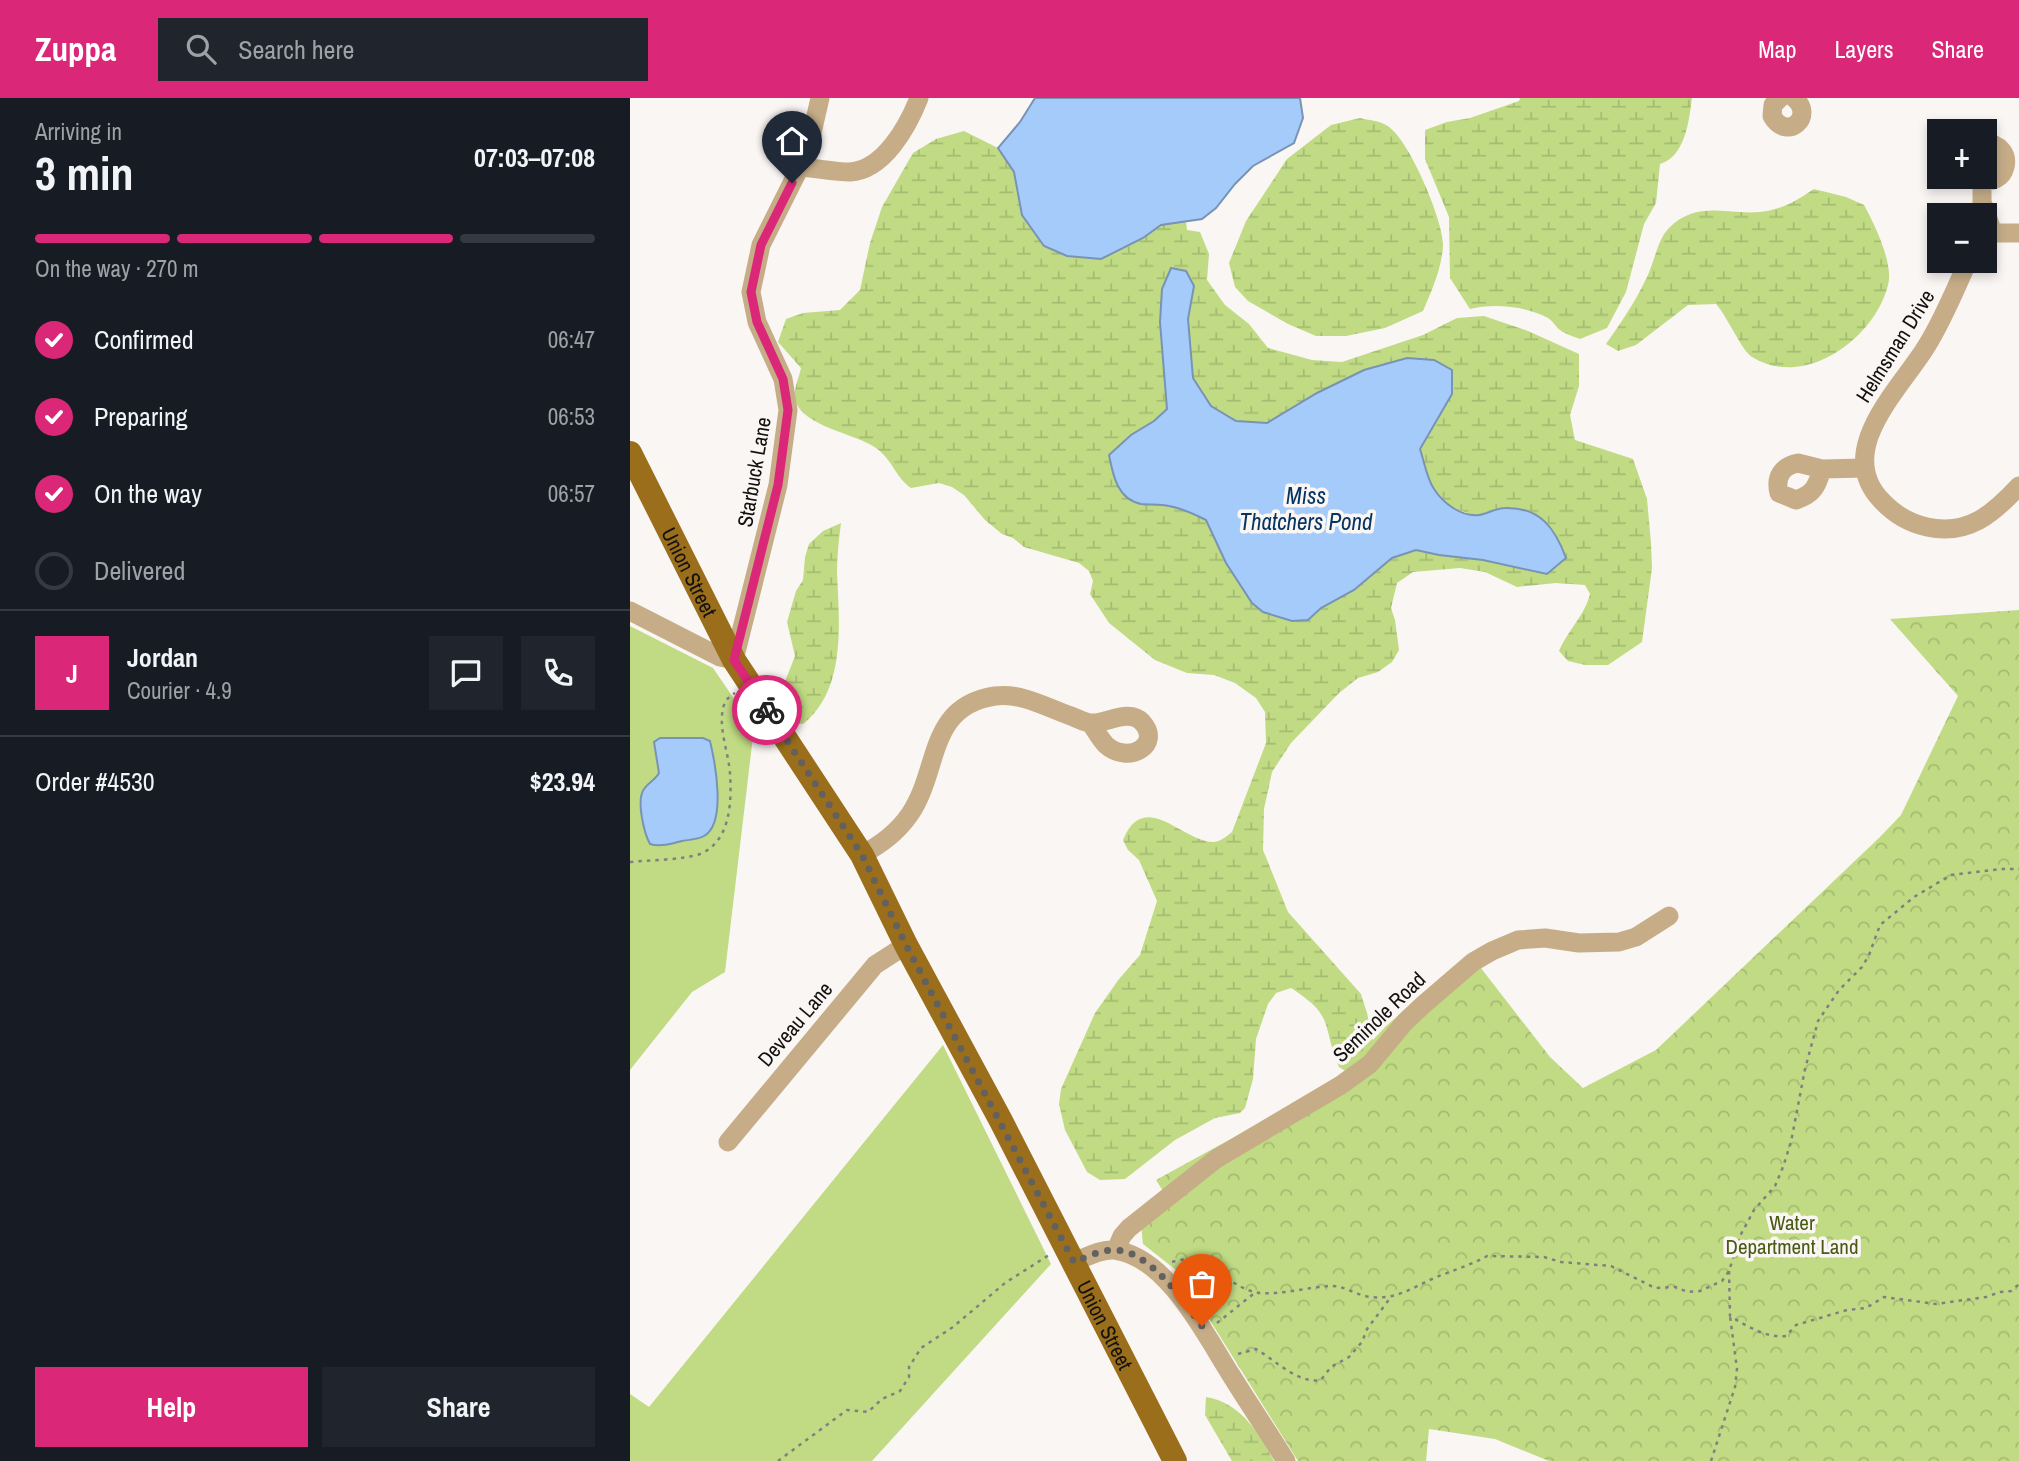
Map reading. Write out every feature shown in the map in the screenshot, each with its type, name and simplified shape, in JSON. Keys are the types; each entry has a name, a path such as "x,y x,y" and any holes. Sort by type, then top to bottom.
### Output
{"main road":[{"name":"Union Street","path":"630,453 734,660 862,855 906,945 1070,1255 1175,1461"}],"street":[{"name":"Starbuck Lane","path":"734,660 778,485 788,410 783,379 757,322 751,292 761,245 800,167 820,98"},
{"path":"800,167 850,172 877,161 892,146 919,98"},
{"path":"1780,98 1773,105 1772,116 1782,127 1789,127 1798,123 1802,115 1801,105 1794,98"},
{"path":"1997,146 2006,156 2006,163 1997,178"},
{"path":"1997,234 2019,233"},
{"name":"Helmsman Drive","path":"1865,468 1867,447 1876,419 1940,323 1963,273"},
{"path":"1822,469 1865,468 1871,487 1888,508 1913,524 1940,530 1957,529 1982,520 2019,486"},
{"path":"630,611 720,657 734,660"},
{"path":"862,855 887,840 911,813 943,729 963,708 994,696 1010,695 1091,723"},
{"name":"Seminole Road","path":"1116,1250 1129,1228 1193,1175 1342,1085 1370,1064 1405,1022 1473,962 1518,940 1545,938 1579,943 1619,942 1636,937 1669,916"},
{"name":"Deveau Lane","path":"728,1142 875,965 906,945"},
{"path":"1070,1255 1116,1250 1129,1254 1153,1269 1180,1296 1203,1328 1286,1461"}],"path":[{"path":"630,862 698,855 713,847 722,835 727,823 730,776 723,722 724,705 728,698 748,682"},
{"path":"1203,1328 1224,1318 1252,1295 1259,1293 1332,1286 1371,1297 1392,1295 1412,1291 1430,1280 1495,1255 1545,1257 1561,1262 1611,1266 1656,1288 1675,1287 1689,1292 1712,1287 1722,1281 1729,1271 1740,1236 1754,1210 1775,1186 1783,1167 1818,1021 1839,990 1869,955 1880,925 1914,897 1951,875 2019,869"},
{"path":"778,1461 847,1410 868,1412 882,1399 900,1391 909,1377 909,1367 921,1348 953,1327 1005,1283 1045,1257 1070,1255"},
{"path":"1153,1269 1191,1258 1212,1266 1226,1278 1259,1293"},
{"path":"1711,1461 1735,1387 1737,1369 1730,1316 1729,1271"},
{"path":"1730,1316 1756,1331 1786,1336 1796,1325 1847,1310 1866,1308 1884,1297 1921,1303 1944,1303 2011,1291 2019,1284"},
{"path":"1222,1361 1256,1349 1302,1379 1312,1382 1321,1380 1331,1367 1349,1357 1362,1342 1367,1329 1392,1295"}],"green space":[{"path":"1520,98 1692,98 1687,127 1680,146 1675,154 1660,164 1656,203 1644,224 1626,292 1607,328 1580,339 1562,331 1548,318 1520,308 1499,306 1470,309 1450,278 1449,217 1425,159 1425,130 1470,118 1519,101"},
{"path":"1360,118 1386,125 1395,132 1414,161 1437,217 1443,244 1441,261 1423,311 1385,328 1346,336 1316,336 1288,324 1248,301 1235,287 1229,263 1246,221 1287,159 1331,125"},
{"path":"964,131 998,148 1014,172 1022,215 1143,238 1161,225 1186,221 1187,230 1200,232 1209,254 1207,280 1225,305 1249,324 1268,348 1312,360 1342,362 1423,335 1457,318 1484,316 1528,331 1579,354 1579,386 1570,415 1575,440 1633,459 1647,499 1652,568 1642,642 1608,665 1585,665 1568,661 1559,651 1588,602 1590,594 1585,585 1556,583 1517,587 1485,572 1460,568 1413,572 1397,583 1391,608 1399,650 1392,662 1378,672 1358,678 1339,693 1291,743 1272,772 1264,809 1263,850 1288,912 1361,994 1373,1041 1367,1057 1347,1072 1339,1067 1321,1014 1291,988 1276,993 1268,1004 1256,1039 1253,1079 1245,1108 1240,1113 1215,1118 1175,1140 1125,1179 1100,1180 1087,1172 1065,1130 1059,1104 1061,1089 1095,1013 1140,955 1157,901 1139,860 1128,850 1123,840 1132,825 1142,818 1164,821 1213,842 1232,832 1266,743 1265,712 1256,698 1235,683 1214,675 1187,673 1155,660 1109,623 1090,594 1093,581 1089,571 1079,563 1024,547 1013,538 1002,534 985,520 964,495 952,487 939,483 911,488 876,448 819,423 800,409 795,400 795,388 801,368 778,342 786,319 803,313 840,310 860,290 870,243 882,207 913,153 936,139","holes":["1194,286 1188,319 1193,378 1211,406 1236,421 1267,423 1317,393 1452,370 1452,393 1420,449 1432,487 1450,507 1476,516 1503,508 1566,558 1547,574 1483,560 1416,550 1392,558 1354,590 1321,608 1308,620 1226,563 1206,520 1179,508 1137,502 1118,489 1131,435 1154,421 1167,409 1160,322 1162,289"]},
{"path":"1814,189 1846,197 1864,205 1886,255 1889,276 1881,305 1853,340 1815,363 1794,367 1773,366 1748,353 1716,304 1688,305 1636,345 1618,351 1606,344 1642,288 1664,234 1680,219 1706,211 1761,212 1775,209"},
{"path":"841,523 837,566 839,633 834,674 817,709 803,724 796,723 788,716 781,698 795,656 787,622 796,591 803,580 809,544 823,531"},
{"name":"Water Department Land","path":"2019,610 2019,1461 1549,1461 1495,1439 1429,1429 1426,1461 1298,1461 1176,1270 1143,1244 1141,1225 1170,1202 1156,1180 1334,1082 1386,1026 1470,954 1550,1057 1583,1088 1656,1050 1901,815 1958,696 1890,619"},
{"path":"630,626 713,668 754,728 725,972 692,992 630,1070"},
{"path":"943,1045 1051,1264 872,1461 630,1461 630,1394 649,1407"},
{"path":"1206,1397 1229,1405 1239,1412 1255,1430 1274,1461 1232,1461 1205,1415"}],"water":[{"path":"1035,98 1300,98 1303,118 1294,143 1253,166 1216,208 1202,219 1161,225 1143,238 1101,259 1067,256 1044,246 1022,215 1014,172 998,148 1020,122"},
{"name":"Miss Thatchers Pond","path":"1171,268 1186,271 1194,286 1188,319 1193,378 1211,406 1236,421 1267,423 1317,393 1364,370 1407,358 1434,360 1452,370 1452,394 1420,449 1434,489 1447,504 1466,514 1479,515 1505,508 1537,515 1557,537 1566,558 1547,574 1483,560 1416,550 1392,558 1354,590 1321,608 1308,620 1292,621 1263,612 1252,603 1226,563 1206,520 1174,507 1133,501 1121,492 1112,470 1109,455 1167,409 1160,322 1162,289"},
{"path":"660,738 703,738 710,741 718,792 717,806 711,829 702,837 662,845 650,844 643,825 641,801 644,789 659,773 654,742"}],"way so far":[{"path":"767,710 862,855 906,945 1074,1262 1109,1250 1129,1254 1166,1280 1202,1326"}],"route":[{"path":"767,710 734,660 778,485 788,410 783,379 757,322 751,292 761,245 792,183"}]}
